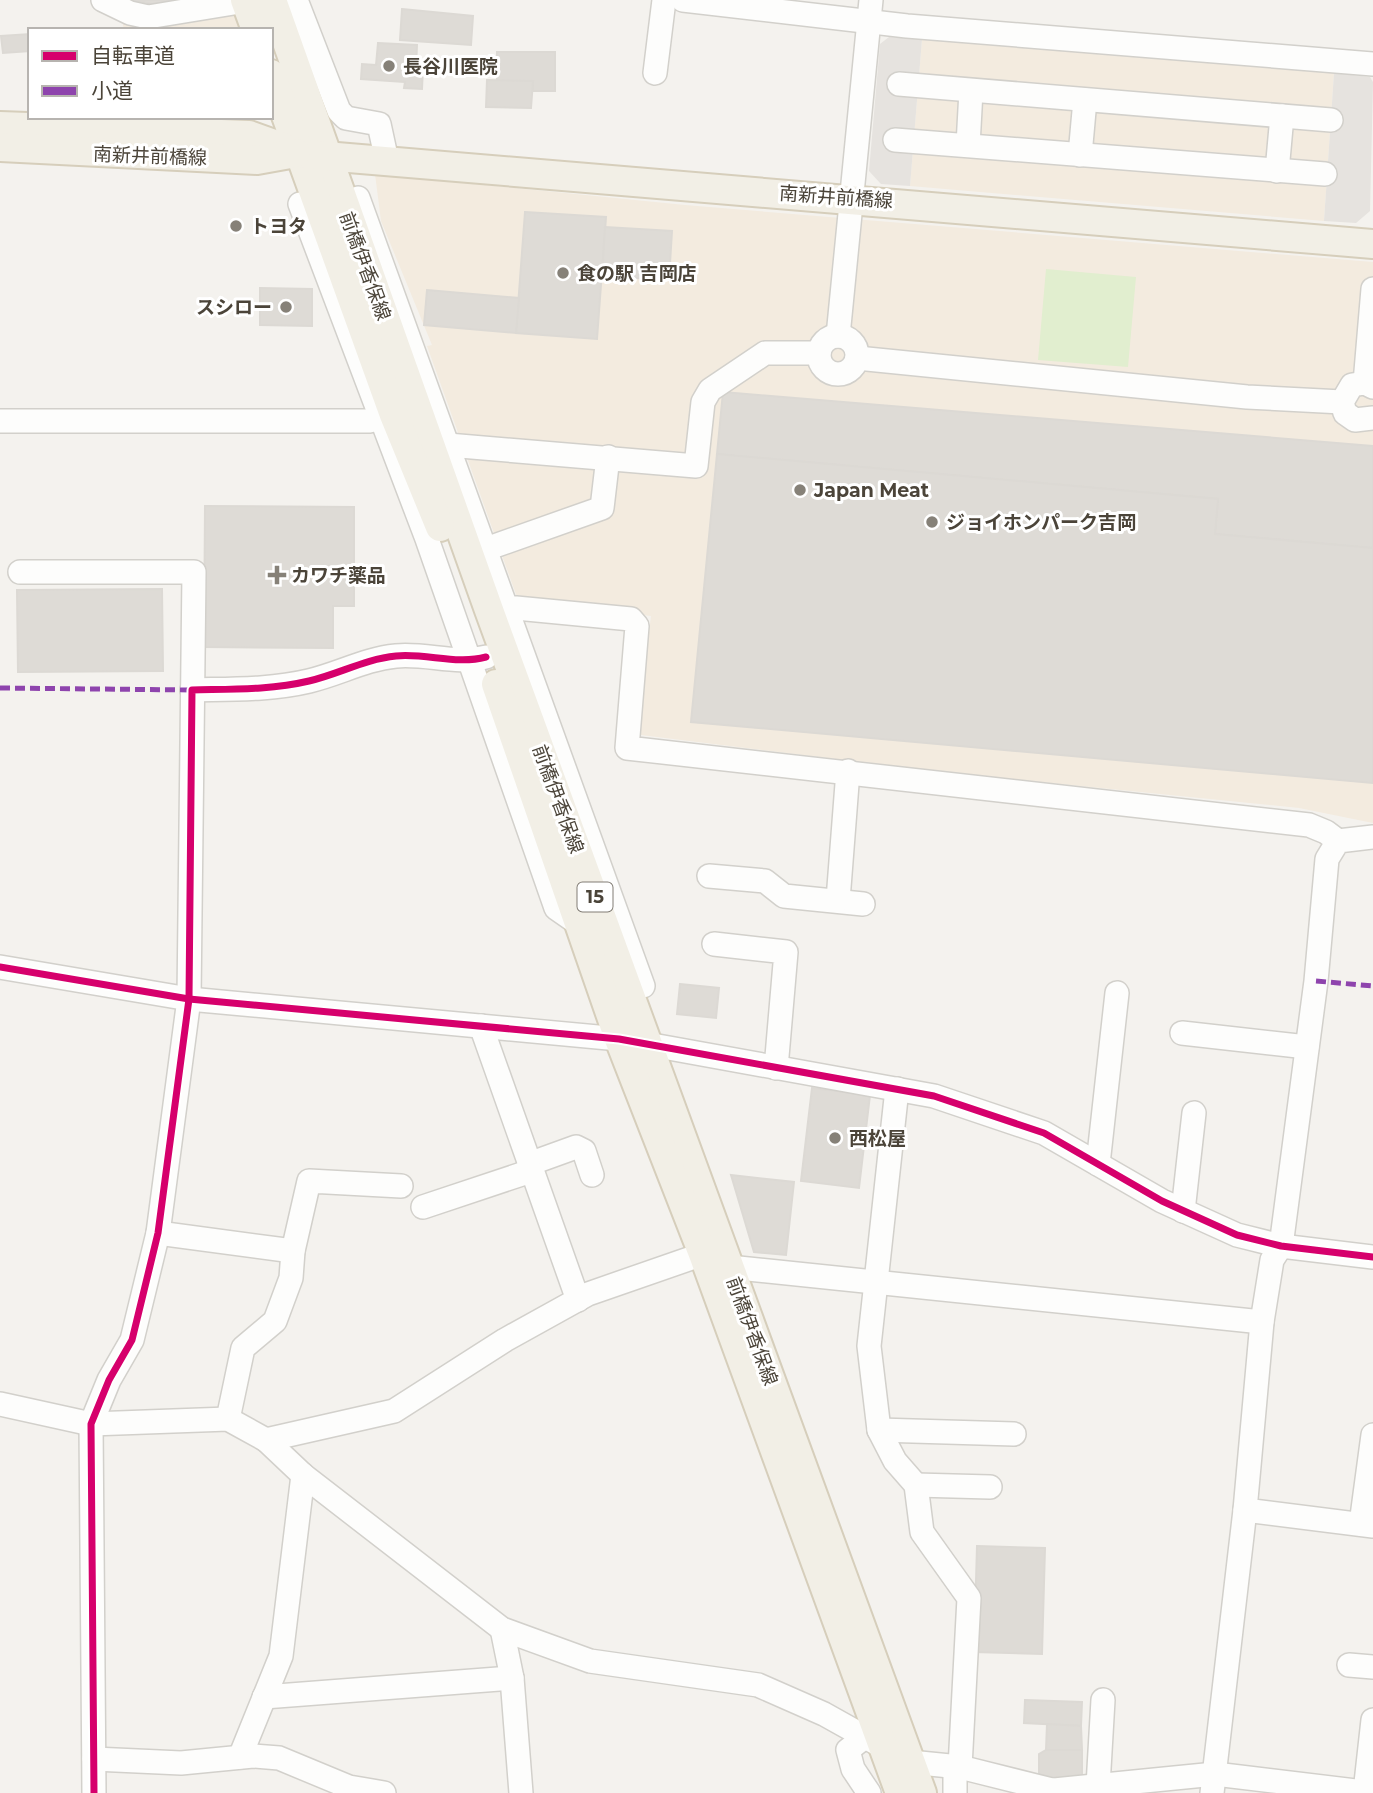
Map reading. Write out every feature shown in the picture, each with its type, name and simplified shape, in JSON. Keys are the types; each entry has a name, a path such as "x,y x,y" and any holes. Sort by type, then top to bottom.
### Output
{"main road":[{"path":"246,0 255,28"},
{"name":"前橋伊香保線","path":"272,0 312,154 328,257 387,417 435,536 478,659 515,710 603,899 648,1045 922,1793"},
{"name":"前橋伊香保線","path":"273,78 376,272 497,609 515,710 579,923 619,1039 703,1254 874,1740 900,1793"},
{"name":"南新井前橋線","path":"0,126 249,135 312,154 1373,244"},
{"name":"南新井前橋線","path":"0,147 257,160 312,154"}],"street":[{"path":"103,0 130,13 148,17 246,0"},
{"path":"296,0 334,103 346,118 379,124 387,161"},
{"path":"655,73 664,0"},
{"path":"683,0 870,11 1373,64"},
{"path":"838,336 870,11"},
{"path":"899,84 1331,120"},
{"path":"968,145 971,91"},
{"path":"1080,155 1085,100"},
{"path":"1277,171 1282,116"},
{"path":"895,140 1325,174"},
{"path":"358,198 376,272"},
{"path":"300,204 328,257"},
{"path":"1373,289 1369,385 1347,389 1342,402 1345,413 1355,420 1373,418"},
{"path":"838,336 850,341 857,358 851,369 834,374 823,368 819,353 826,340 838,336"},
{"path":"438,444 696,466 704,402 710,390 765,353 819,353"},
{"path":"857,358 1247,397 1342,402"},
{"path":"0,421 369,421 387,417"},
{"path":"476,553 602,508 608,457"},
{"path":"20,572 194,572 189,999 158,1233 132,1340 109,1380 91,1424 94,1793"},
{"path":"497,609 631,620 637,626 627,748 1309,825 1338,841 1373,837"},
{"path":"192,690 269,689 311,681 372,660 399,656 478,659"},
{"path":"838,900 848,771"},
{"path":"1214,1784 1245,1510 1262,1322 1272,1259 1281,1246 1307,1047 1327,859 1338,841"},
{"path":"709,876 765,881 784,896 863,904"},
{"path":"603,899 643,986"},
{"path":"714,944 786,952 776,1068"},
{"path":"0,967 189,999 619,1039 933,1096 1044,1133 1183,1210 1237,1235 1281,1246 1373,1257"},
{"path":"1098,1164 1117,993"},
{"path":"481,1026 482,1038 578,1300"},
{"path":"1182,1033 1307,1047"},
{"path":"897,1089 869,1346 879,1430 895,1461 916,1485 922,1532 970,1598 955,1793"},
{"path":"1183,1210 1194,1113"},
{"path":"423,1207 530,1168 576,1147 584,1151 592,1175"},
{"path":"228,1419 243,1348 275,1321 291,1278 293,1251 309,1181 401,1186"},
{"path":"158,1233 293,1251"},
{"path":"266,1440 394,1411 505,1340 578,1300 703,1254"},
{"path":"729,1267 1262,1322"},
{"path":"0,1404 91,1424 228,1419 266,1440 303,1475 502,1629 590,1661 758,1685 874,1740 910,1762 957,1767 1059,1792 1098,1786 1214,1784 1369,1792 1373,1720"},
{"path":"879,1430 1014,1434"},
{"path":"1245,1510 1367,1525 1373,1435"},
{"path":"240,1757 281,1656 303,1475"},
{"path":"916,1485 990,1487"},
{"path":"502,1629 512,1678 521,1793"},
{"path":"1349,1665 1373,1667"},
{"path":"264,1697 512,1678"},
{"path":"1098,1786 1103,1700"},
{"path":"870,1793 853,1769 848,1750 874,1740"},
{"path":"94,1759 181,1763 240,1757 279,1758 349,1787 384,1793"}],"shaded area":[{"path":"232,8 240,28 124,28 121,15"},
{"path":"889,37 922,39 910,186 881,184 869,171 880,44"},
{"path":"922,39 1334,73 1324,221 910,186"},
{"path":"1334,73 1370,77 1373,82 1370,211 1356,223 1324,221"},
{"name":"ジョイホンパーク吉岡","path":"375,174 685,205 1373,262 1373,823 1299,808 950,773 641,735 636,732 651,616 518,600 427,346 432,345 381,221"}],"green space":[{"path":"1046,269 1136,277 1128,367 1038,360"}],"building":[{"path":"133,0 184,0 152,4"},
{"path":"402,9 473,16 471,45 400,40"},
{"path":"28,34 28,51 3,53 1,36"},
{"name":"長谷川医院","path":"378,43 417,45 416,68 423,68 422,89 404,88 405,82 361,79 362,64 376,65"},
{"path":"497,52 555,52 555,91 533,91 533,81 497,81"},
{"path":"487,80 533,81 531,108 486,107"},
{"path":"525,212 606,217 597,339 516,333"},
{"path":"605,227 672,231 669,280 602,276"},
{"name":"スシロー","path":"260,288 312,289 312,326 260,325"},
{"path":"427,290 519,298 516,333 424,325"},
{"path":"723,392 1373,446 1373,548 1215,534 1218,499 717,454"},
{"path":"717,454 1218,499 1215,534 1373,548 1373,783 691,722"},
{"path":"205,506 354,507 354,606 333,606 333,648 204,647"},
{"path":"162,589 163,671 18,672 17,590"},
{"path":"680,984 719,988 716,1018 677,1014"},
{"name":"西松屋","path":"812,1088 870,1095 859,1188 801,1181"},
{"path":"731,1175 794,1182 786,1255 754,1252"},
{"path":"977,1546 1045,1548 1042,1654 974,1652"},
{"path":"1025,1700 1082,1702 1081,1726 1024,1723"},
{"path":"1047,1724 1081,1726 1082,1750 1046,1750"},
{"path":"1046,1750 1082,1750 1082,1778 1039,1779 1039,1754"}],"marked path":[{"path":"0,688 192,690"},
{"path":"1316,981 1373,986"}],"cycle path":[{"path":"94,1793 91,1424 109,1380 132,1340 158,1233 189,999 192,690 295,684 396,656 464,660 486,657"},
{"path":"0,967 189,999 619,1039 934,1096 1044,1133 1162,1201 1237,1235 1281,1246 1373,1257"}],"place":[{"name":"長谷川医院","path":"389,66"},
{"name":"トヨタ","path":"236,226"},
{"name":"食の駅 吉岡店","path":"563,273"},
{"name":"スシロー","path":"286,307"},
{"name":"Japan Meat","path":"800,490"},
{"name":"ジョイホンパーク吉岡","path":"932,522"},
{"name":"カワチ薬品","path":"277,575"},
{"name":"西松屋","path":"835,1138"}]}
